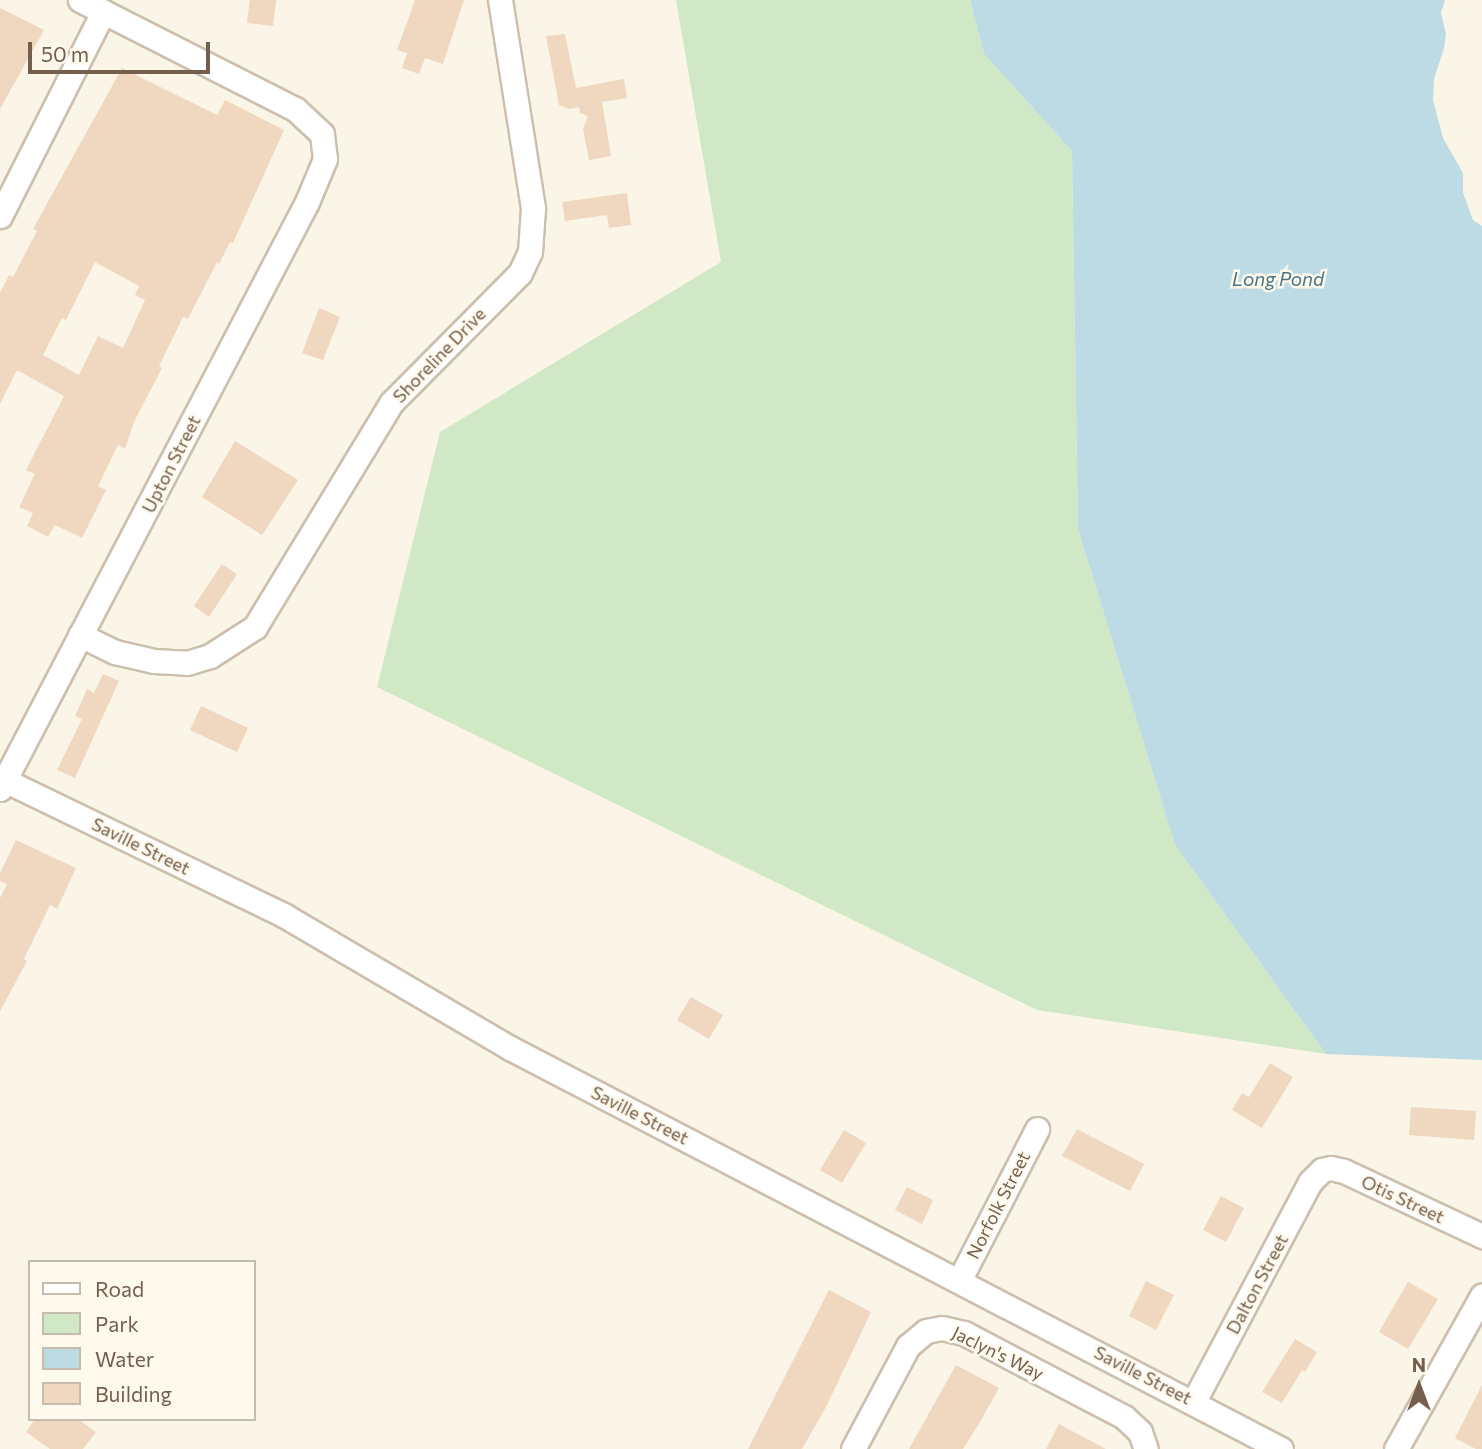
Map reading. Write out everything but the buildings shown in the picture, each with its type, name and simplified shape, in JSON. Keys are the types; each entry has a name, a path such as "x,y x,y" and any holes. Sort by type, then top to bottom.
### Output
{"street":[{"path":"0,216 103,12 80,0"},
{"name":"Shoreline Drive","path":"80,635 115,653 154,661 187,663 210,656 255,627 391,403 520,273 530,252 533,208 500,0"},
{"name":"Upton Street","path":"1,783 307,202 325,159 322,134 295,109 103,12"},
{"name":"Saville Street","path":"1,783 285,916 510,1048 1194,1401 1281,1449"},
{"name":"Norfolk Street","path":"959,1281 1037,1129"},
{"name":"Otis Street","path":"1322,1170 1339,1169 1482,1236"},
{"name":"Dalton Street","path":"1194,1401 1311,1182 1322,1170"},
{"path":"1396,1449 1482,1296"},
{"name":"Jaclyn's Way","path":"853,1449 908,1346 926,1331 942,1328 964,1332 1124,1417 1137,1428 1146,1446"}],"green space":[{"path":"676,0 970,0 984,54 1072,151 1078,529 1175,845 1326,1054 1037,1010 377,687 440,432 721,262"}],"water":[{"name":"Long Pond","path":"970,0 1445,0 1441,13 1446,34 1434,79 1433,100 1443,138 1463,173 1463,193 1473,220 1482,226 1482,1060 1326,1054 1175,845 1078,529 1072,151 984,54"}]}
